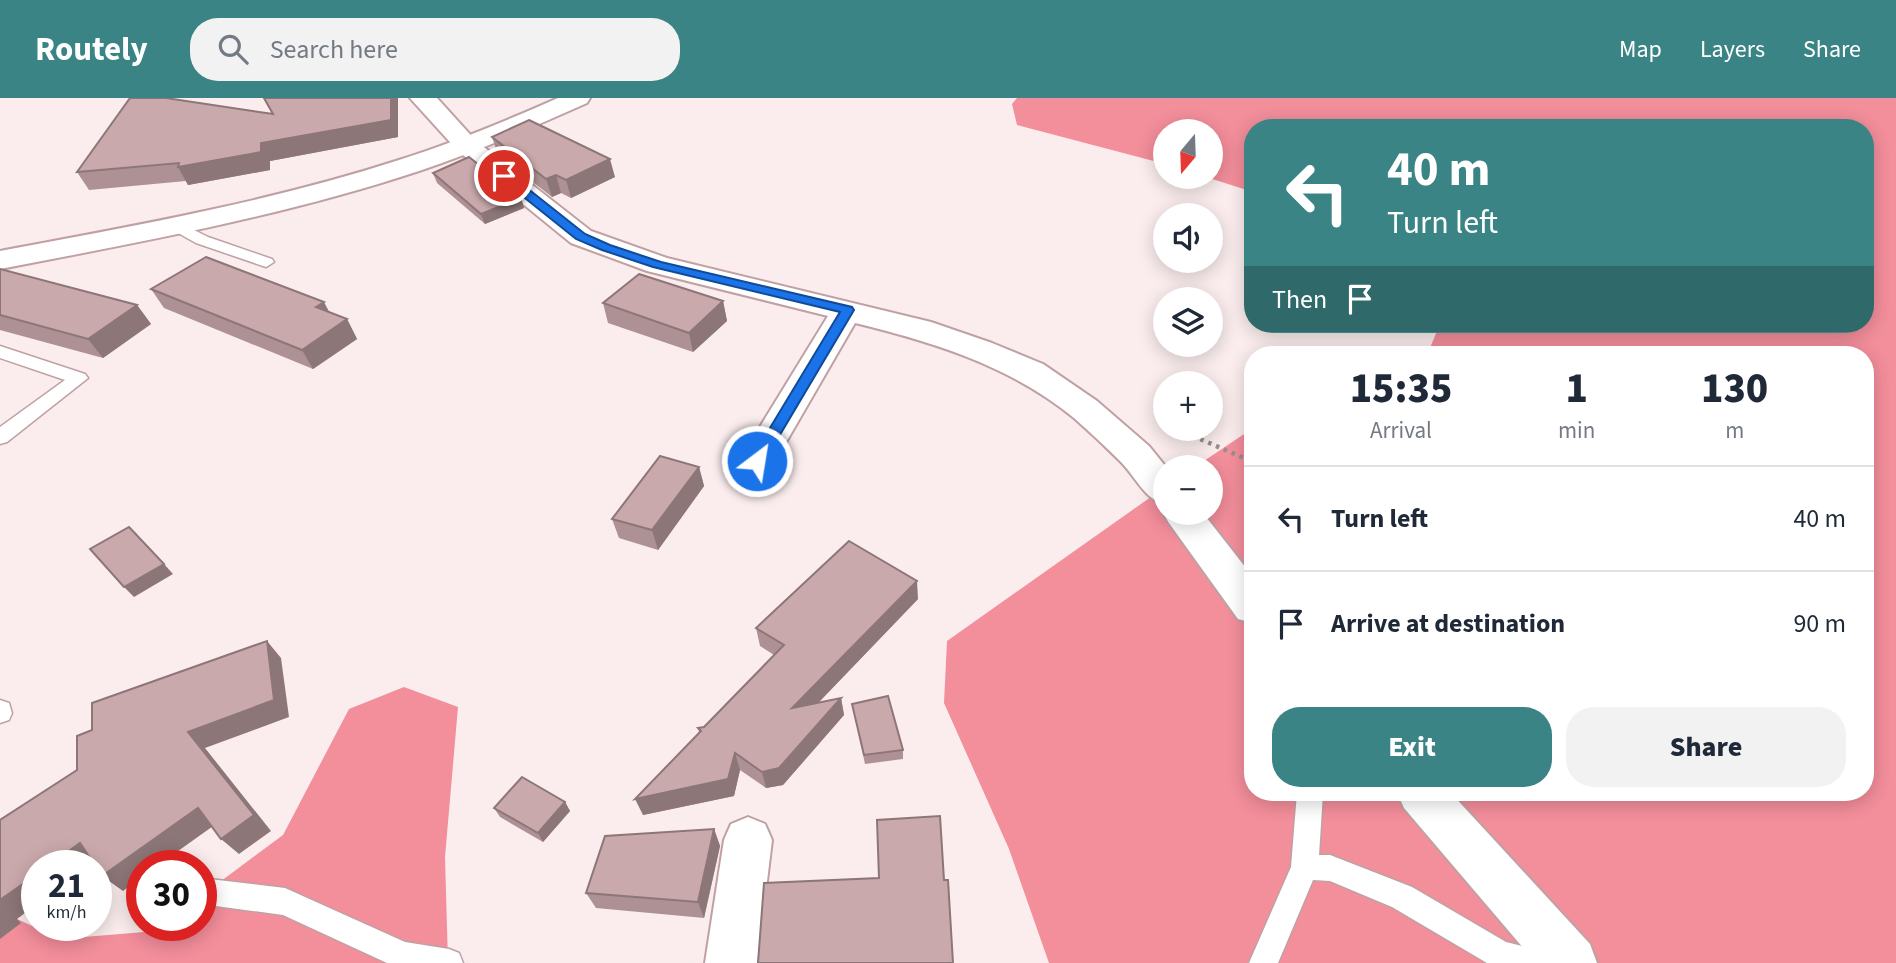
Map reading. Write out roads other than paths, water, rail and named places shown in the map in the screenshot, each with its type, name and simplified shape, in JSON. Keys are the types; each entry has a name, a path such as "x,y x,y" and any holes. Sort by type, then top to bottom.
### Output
{"street":[{"path":"422,98 434,107 467,146 581,237 657,265 848,310 920,329 981,350 1031,372 1085,409 1136,455 1153,476"},
{"path":"0,260 176,226 365,178 467,146 578,98"},
{"path":"757,461 848,310"},
{"path":"1191,525 1244,595"},
{"path":"1428,801 1571,963"},
{"path":"731,963 748,840"}],"lane":[{"path":"176,226 202,240 266,262"},
{"path":"0,352 79,378 0,437"},
{"path":"1263,963 1305,867 1309,801"},
{"path":"1305,867 1330,868 1390,892 1501,955 1539,963"},
{"path":"217,893 285,902 404,956 449,963"}]}
